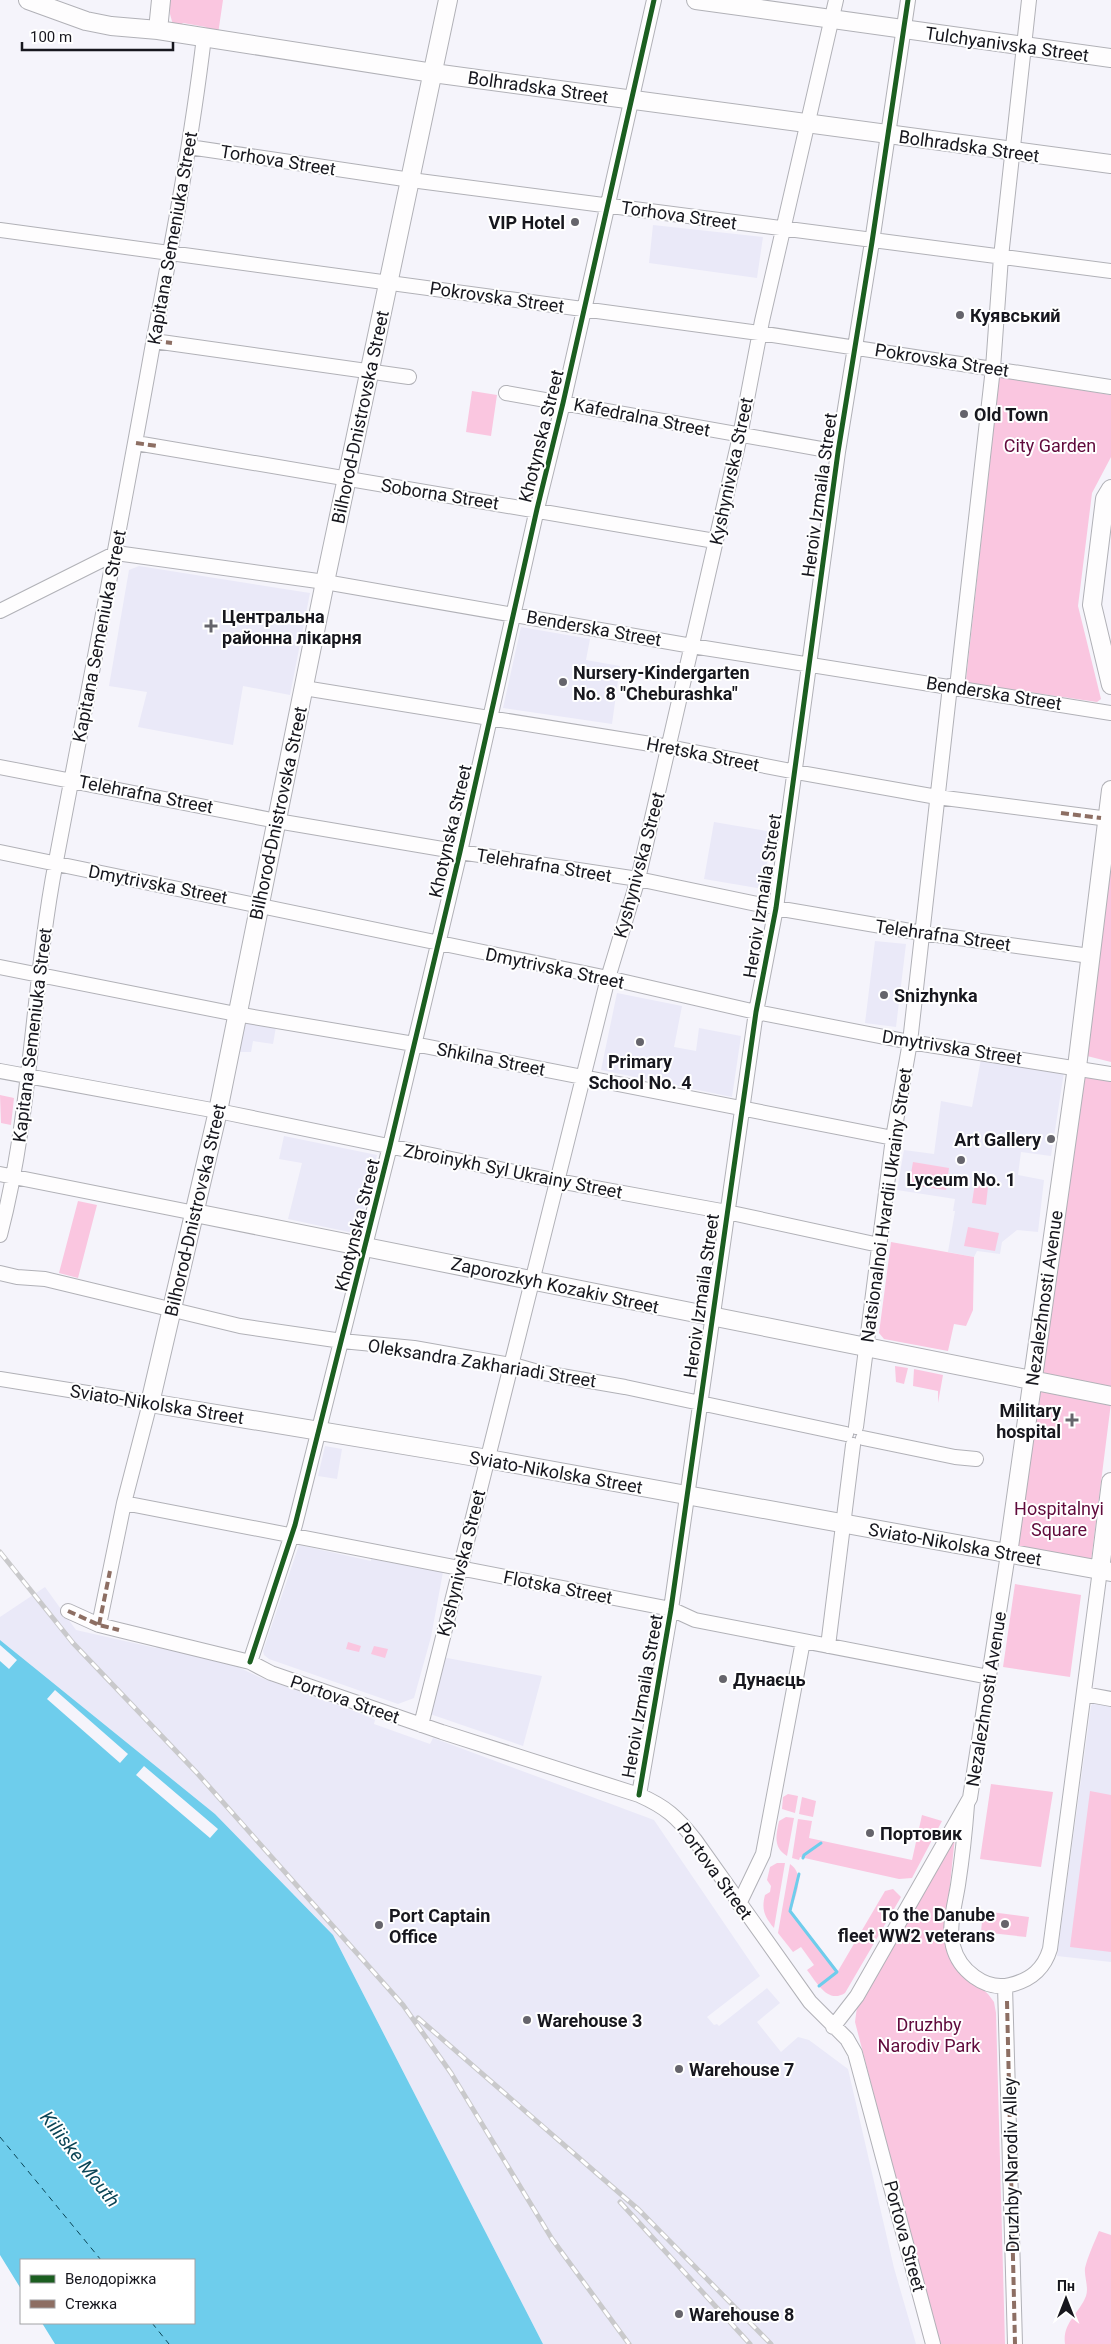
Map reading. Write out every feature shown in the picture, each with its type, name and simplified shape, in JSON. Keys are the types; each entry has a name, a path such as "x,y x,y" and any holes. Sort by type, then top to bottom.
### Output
{"main road":[{"name":"Bolhradska Street","path":"28,0 86,21 111,26 158,30 433,73 1111,164"},
{"path":"158,30 161,0"},
{"name":"Bilhorod-Dnistrovska Street","path":"150,1403 218,1111 236,1014 325,582 448,0"},
{"name":"Tulchyanivska Street","path":"696,0 1111,58"},
{"path":"1111,489 1105,499 1092,605 1111,685"},
{"name":"Nezalezhnosti Avenue","path":"1008,1554 1076,1068 1111,790"},
{"name":"Zaporozkyh Kozakiv Street","path":"195,1213 1111,1396"},
{"name":"Sviato-Nikolska Street","path":"150,1403 488,1459 1106,1571"},
{"path":"1106,1571 1111,1482"}],"street":[{"name":"Khotynska Street","path":"250,1662 292,1535 390,1146 460,852 654,0"},
{"name":"Kyshynivska Street","path":"421,1725 459,1567 534,1280 608,978 638,879 740,436 759,333 836,0"},
{"name":"Heroiv Izmaila Street","path":"639,1795 671,1609 685,1495 700,1404 756,1012 776,908 796,772 808,663 838,452 908,0"},
{"name":"Natsionalnoi Hvardii Ukrainy Street","path":"828,1646 893,1138 910,1042 937,797 954,687 993,368 1001,257 1029,0"},
{"name":"Kapitana Semeniuka Street","path":"0,1235 14,1176 38,975 55,864 136,443 188,147 204,37"},
{"name":"Torhova Street","path":"188,147 411,180 872,242 1111,271"},
{"name":"Pokrovska Street","path":"0,230 584,308 855,347 1111,387"},
{"path":"154,340 409,377"},
{"name":"Kafedralna Street","path":"506,393 838,452"},
{"name":"Soborna Street","path":"136,443 537,509 715,541"},
{"path":"0,612 116,553"},
{"name":"Benderska Street","path":"116,553 325,582 692,646 808,663 1111,713"},
{"name":"Hretska Street","path":"304,688 668,746 796,772 937,797 1101,818"},
{"name":"Telehrafna Street","path":"0,767 72,779 277,821 460,852 638,879 776,908 922,933 1090,956"},
{"name":"Dmytrivska Street","path":"0,852 259,904 438,944 608,978 756,1012 910,1042 1111,1074"},
{"name":"Shkilna Street","path":"0,967 236,1014 414,1044 742,1110 893,1138"},
{"name":"Zbroinykh Syl Ukrainy Street","path":"0,1071 218,1111 558,1181 727,1212 879,1245"},
{"name":"Zaporozkyh Kozakiv Street","path":"0,1174 195,1213"},
{"name":"Oleksandra Zakhariadi Street","path":"0,1273 17,1278 45,1280 240,1326 342,1342 414,1348 511,1365 955,1457 976,1459"},
{"name":"Sviato-Nikolska Street","path":"0,1379 150,1403"},
{"name":"Bilhorod-Dnistrovska Street","path":"99,1625 124,1503 150,1403"},
{"name":"Flotska Street","path":"124,1503 671,1609 696,1620 989,1677"},
{"name":"Nezalezhnosti Avenue","path":"1005,1986 981,1981 967,1971 958,1959 953,1945 954,1914 967,1806 972,1789 1008,1554"},
{"path":"1005,1986 1024,1982 1041,1968 1050,1949 1084,1694 1106,1571"},
{"name":"Portova Street","path":"68,1611 99,1625 250,1662 271,1674 421,1725 639,1795 663,1806 678,1819 810,2002 847,2039 855,2053 933,2344"},
{"path":"739,1904 763,1854 803,1641"},
{"path":"1084,1694 1111,1699"},
{"name":"Nezalezhnosti Avenue","path":"834,2027 858,1996 967,1806"},
{"name":"Druzhby Narodiv Alley","path":"1005,1986 1007,2001 1015,2344"}],"shaded area":[{"path":"653,225 763,237 757,278 649,263"},
{"name":"Центральна районна лікарня","path":"139,566 310,593 290,695 243,686 233,745 138,727 147,692 109,686 129,570"},
{"name":"Nursery-Kindergarten No. 8 \"Cheburashka\"","path":"521,627 590,639 586,660 620,666 612,724 503,708"},
{"path":"714,822 772,832 763,889 704,879"},
{"name":"Snizhynka","path":"875,941 906,944 896,1027 865,1023"},
{"name":"Primary School No. 4","path":"617,993 682,1006 674,1047 696,1051 699,1028 741,1036 732,1097 601,1070"},
{"path":"245,1022 276,1027 273,1044 253,1041 251,1052 239,1052"},
{"name":"Lyceum No. 1","path":"981,1059 1064,1072 1051,1156 1021,1152 1018,1175 1044,1180 1038,1232 1017,1230 1002,1242 1000,1254 977,1251 974,1257 948,1252 955,1211 953,1211 955,1199 897,1190 904,1150 934,1154 941,1101 972,1107"},
{"path":"284,1136 377,1155 358,1234 288,1219 302,1163 279,1159"},
{"path":"325,1446 342,1449 337,1479 318,1476"},
{"path":"299,1545 371,1561 371,1559 443,1572 431,1637 414,1698 398,1704 269,1659 264,1655 263,1651"},
{"path":"45,1587 76,1630 156,1648 157,1646 232,1664 259,1677 357,1712 375,1720 374,1724 430,1744 433,1738 436,1739 654,1820 760,1976 707,2017 714,2025 717,2024 719,2026 767,1988 780,2003 757,2022 781,2052 798,2037 809,2040 848,2069 894,2268 916,2344 543,2344 333,1935 215,1814 0,1640 0,1617"},
{"path":"442,1657 542,1676 523,1746 430,1714"},
{"path":"1094,1702 1111,1704 1111,1962 1057,1956 1091,1706"}],"green space":[{"path":"170,0 223,0 218,34 208,32 206,27 183,23 178,27 173,25 170,14"},
{"name":"City Garden","path":"1002,377 1111,395 1111,457 1092,493 1078,606 1101,699 1097,702 967,683 966,680 999,379"},
{"path":"472,391 497,395 491,436 466,432"},
{"path":"1111,834 1111,1062 1087,1056"},
{"path":"1077,1067 1111,1074 1111,1390 1043,1375"},
{"path":"0,1095 14,1098 11,1125 1,1123"},
{"path":"913,1162 949,1168 946,1190 909,1185"},
{"path":"976,1176 989,1178 986,1205 972,1203"},
{"path":"78,1201 97,1205 78,1278 59,1273"},
{"path":"968,1227 999,1233 995,1251 964,1246"},
{"path":"891,1242 974,1257 973,1310 966,1326 954,1324 948,1351 884,1339 879,1333"},
{"path":"895,1366 908,1368 904,1384 896,1382"},
{"path":"914,1369 943,1375 938,1403 938,1391 913,1386"},
{"name":"Hospitalnyi Square","path":"1041,1390 1111,1403 1091,1561 1019,1550 1017,1544"},
{"path":"1015,1584 1081,1595 1070,1677 1003,1667"},
{"path":"348,1642 361,1646 359,1652 346,1649"},
{"path":"374,1646 388,1649 385,1658 371,1654"},
{"path":"991,1784 1053,1792 1041,1867 980,1859"},
{"path":"1090,1791 1111,1795 1111,1952 1070,1947"},
{"path":"788,1794 798,1796 795,1813 782,1809 783,1797"},
{"path":"802,1797 816,1801 813,1817 799,1814"},
{"path":"922,1815 942,1821 912,1878 899,1879 800,1857 799,1860 792,1858 798,1819 812,1821 809,1838 912,1860"},
{"path":"786,1817 794,1818 787,1856 779,1849 777,1841 779,1821"},
{"name":"Druzhby Narodiv Park","path":"955,1837 944,1942 952,1961 988,1994 994,2002 996,2013 1005,2344 939,2344 855,2022 857,2007"},
{"path":"777,1863 785,1863 774,1928 766,1917 763,1905 765,1895 770,1892 771,1886 767,1880 770,1867"},
{"path":"790,1864 795,1869 798,1880 797,1892 791,1911 838,1971 885,1891 893,1889 901,1897 845,1993 839,1996 828,1994 819,1986 807,1970 814,1965 801,1947 793,1952 778,1933"},
{"path":"983,1911 1029,1917 1026,1937 981,1932"},
{"path":"1099,2231 1111,2235 1111,2344 1065,2344 1068,2324 1086,2296 1085,2268"}],"water":[{"name":"Kiliiske Mouth","path":"0,1640 215,1814 333,1935 543,2344 55,2344 43,2324 195,2324 195,2259 20,2259 20,2287 0,2255"}],"pier":[{"path":"0,1645 17,1660 9,1669 0,1661"},
{"path":"55,1690 128,1754 120,1763 47,1699"},
{"path":"144,1766 218,1829 210,1838 136,1775"}],"waterway":[{"path":"803,1858 804,1855 821,1843"},
{"path":"799,1874 790,1911 837,1972 819,1986"}],"ferry route":[{"path":"0,2137 100,2259"},
{"path":"153,2324 169,2344"}],"railway":[{"path":"0,1552 73,1643 197,1773 403,2005 451,2073 552,2239 629,2344"},
{"path":"418,2018 639,2210 771,2344"},
{"path":"620,2202 750,2344"}],"marked path":[{"path":"154,341 172,343"},
{"path":"136,443 157,446"},
{"path":"1061,813 1101,818"},
{"path":"99,1625 110,1571"},
{"path":"68,1611 99,1625 119,1630"},
{"path":"1007,2001 1015,2344"}],"cycle path":[{"path":"250,1662 295,1525 390,1146 460,852 654,0"},
{"path":"639,1795 671,1609 756,1012 776,908 838,452 908,0"}],"place":[{"name":"VIP Hotel","path":"575,222"},
{"name":"Куявський","path":"960,315"},
{"name":"Old Town","path":"964,414"},
{"name":"Центральна районна лікарня","path":"211,626"},
{"name":"Nursery-Kindergarten No. 8 \"Cheburashka\"","path":"563,682"},
{"name":"Snizhynka","path":"884,995"},
{"name":"Primary School No. 4","path":"640,1042"},
{"name":"Art Gallery","path":"1051,1139"},
{"name":"Lyceum No. 1","path":"961,1160"},
{"name":"Military hospital","path":"1072,1420"},
{"name":"Дунаєць","path":"723,1679"},
{"name":"Портовик","path":"870,1833"},
{"name":"To the Danube fleet WW2 veterans","path":"1005,1924"},
{"name":"Port Captain Office","path":"379,1925"},
{"name":"Warehouse 3","path":"527,2020"},
{"name":"Warehouse 7","path":"679,2069"},
{"name":"Warehouse 8","path":"679,2314"}]}
